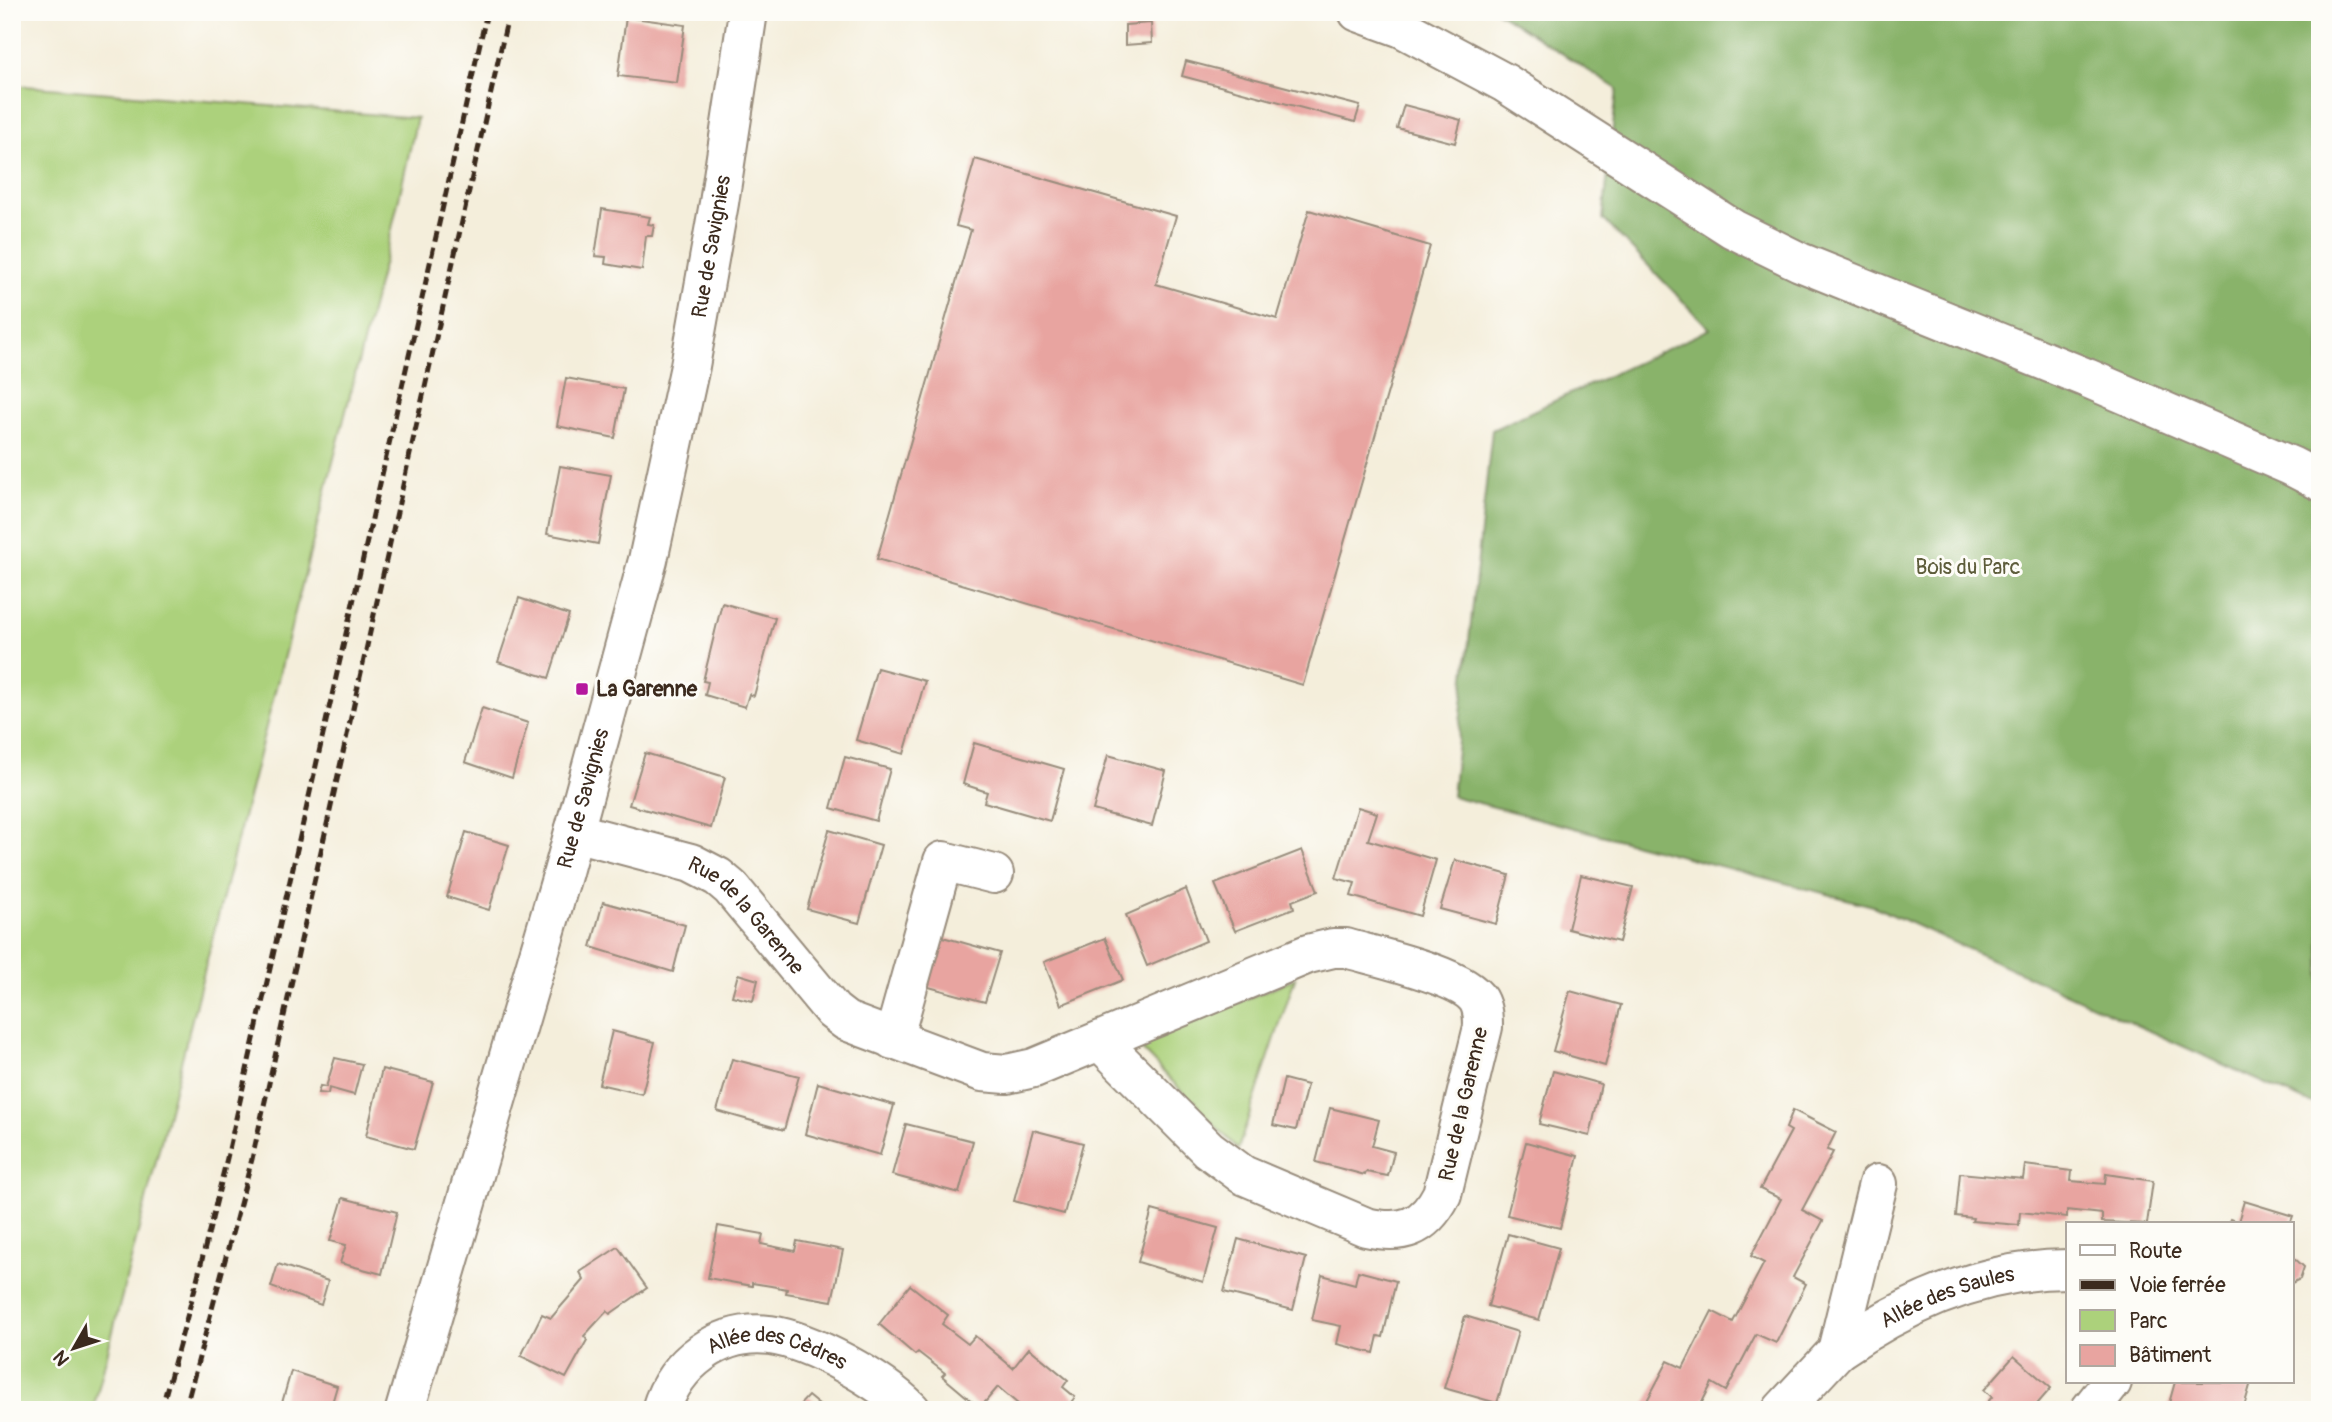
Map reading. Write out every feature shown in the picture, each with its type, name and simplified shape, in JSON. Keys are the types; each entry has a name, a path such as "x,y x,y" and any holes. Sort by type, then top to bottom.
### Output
{"street":[{"name":"Rue de Savignies","path":"405,1410 574,832 648,560 677,428 719,203 748,12"},
{"path":"1358,12 1402,28 1504,83 1733,229 1800,262 2087,378 2320,481"},
{"name":"Rue de la Garenne","path":"574,832 691,863 718,877 731,888 833,1011 846,1021 994,1074 1034,1068 1308,954 1333,948 1346,948 1456,981 1477,999 1483,1011 1482,1027 1441,1194 1435,1207 1424,1219 1400,1231 1366,1227 1243,1175 1227,1165 1198,1140 1100,1041"},
{"path":"893,1040 943,861 994,874"},
{"path":"1838,1351 1878,1184"},
{"name":"Allée des Saules","path":"1782,1410 1838,1351 1912,1306 1993,1276 2032,1270 2066,1269"},
{"name":"Allée des Cèdres","path":"661,1410 667,1390 678,1373 693,1359 729,1339 748,1335 789,1339 830,1357 864,1374 911,1410"},
{"path":"2090,1410 2110,1384"}],"green space":[{"name":"Bois du Parc","path":"1498,12 2320,12 2320,1106 1873,906 1452,796 1492,430 1710,329 1603,219 1617,89"},
{"path":"12,85 417,118 391,233 93,1410 12,1410"},
{"path":"1295,978 1238,1149 1138,1046"}],"building":[{"path":"626,17 685,25 677,83 618,76"},
{"path":"1151,23 1152,43 1125,45 1125,25"},
{"path":"1186,61 1360,106 1355,122 1182,76"},
{"path":"1404,105 1461,120 1455,143 1397,128"},
{"path":"975,159 1176,216 1156,284 1277,319 1309,210 1430,246 1303,685 877,559 971,230 956,226"},
{"path":"602,209 650,217 648,224 654,225 652,236 646,236 642,270 605,264 606,257 595,256"},
{"path":"566,378 624,389 615,438 557,426"},
{"path":"560,466 611,475 598,544 547,534"},
{"path":"519,598 569,615 549,678 498,662"},
{"path":"722,603 775,618 754,696 749,694 745,707 705,695 708,682 703,681"},
{"path":"877,668 925,681 904,754 856,740"},
{"path":"482,708 528,723 512,778 465,762"},
{"path":"974,743 1064,769 1050,821 984,802 987,792 963,784"},
{"path":"645,753 725,777 711,828 629,805"},
{"path":"1108,755 1166,771 1152,826 1093,810"},
{"path":"845,757 890,769 876,821 831,808"},
{"path":"1358,807 1377,813 1368,840 1436,860 1420,916 1351,896 1355,883 1336,878"},
{"path":"829,830 881,845 859,923 807,909"},
{"path":"466,832 509,845 489,910 447,897"},
{"path":"1302,850 1318,891 1292,901 1294,908 1235,931 1215,884"},
{"path":"1455,860 1509,875 1496,924 1440,909"},
{"path":"1581,875 1633,887 1619,942 1568,929"},
{"path":"1186,889 1206,941 1147,966 1126,915"},
{"path":"603,902 685,925 673,972 591,947"},
{"path":"939,936 1000,953 985,1002 925,986"},
{"path":"1105,938 1123,980 1061,1005 1044,962"},
{"path":"738,974 758,980 753,1001 732,996"},
{"path":"1570,991 1621,1005 1605,1066 1553,1051"},
{"path":"612,1031 655,1042 642,1094 599,1084"},
{"path":"335,1058 362,1064 354,1095 329,1088 328,1094 318,1093 320,1086 326,1087"},
{"path":"732,1059 799,1076 784,1130 717,1111"},
{"path":"382,1069 433,1082 414,1149 366,1136"},
{"path":"1553,1071 1601,1084 1590,1136 1539,1124"},
{"path":"1284,1079 1307,1085 1296,1130 1273,1125"},
{"path":"818,1083 894,1105 880,1155 805,1134"},
{"path":"1330,1108 1379,1120 1372,1146 1394,1152 1388,1176 1366,1172 1365,1175 1316,1162"},
{"path":"1793,1110 1836,1132 1827,1150 1833,1152 1802,1210 1823,1221 1793,1277 1806,1284 1776,1343 1756,1334 1726,1391 1712,1383 1698,1410 1642,1410 1668,1361 1683,1368 1712,1311 1733,1322 1764,1263 1751,1256 1781,1199 1760,1189 1791,1131 1786,1128"},
{"path":"906,1124 973,1141 959,1193 892,1175"},
{"path":"1033,1130 1083,1143 1064,1214 1014,1201"},
{"path":"1526,1142 1578,1156 1560,1228 1507,1215"},
{"path":"2025,1165 2072,1171 2071,1181 2105,1184 2106,1174 2153,1181 2147,1222 2102,1222 2102,1214 2067,1210 2067,1217 2020,1212 2019,1225 1972,1221 1973,1218 1956,1216 1960,1173 2023,1179"},
{"path":"343,1198 397,1212 382,1274 340,1263 346,1245 330,1241"},
{"path":"2244,1201 2293,1216 2291,1222 2238,1222"},
{"path":"1152,1210 1218,1228 1203,1282 1138,1262"},
{"path":"718,1226 763,1234 761,1244 795,1251 797,1241 843,1250 832,1301 786,1293 787,1289 771,1286 752,1283 752,1286 708,1278"},
{"path":"1508,1234 1559,1248 1539,1320 1488,1306"},
{"path":"1238,1239 1306,1258 1293,1310 1224,1292"},
{"path":"618,1247 647,1288 610,1314 607,1311 584,1336 587,1340 566,1378 521,1356 542,1314 551,1318 584,1280 580,1272"},
{"path":"2294,1258 2304,1267 2300,1279 2294,1282"},
{"path":"278,1264 328,1281 321,1305 271,1287"},
{"path":"1358,1271 1396,1281 1383,1337 1378,1336 1374,1353 1337,1344 1341,1326 1312,1320 1322,1275 1355,1284"},
{"path":"910,1285 948,1315 942,1324 968,1344 975,1336 1013,1368 1029,1348 1068,1380 1063,1387 1075,1397 1065,1410 1025,1410 998,1387 980,1408 942,1376 945,1373 918,1352 915,1355 879,1324"},
{"path":"1465,1316 1518,1332 1497,1403 1444,1388"},
{"path":"2014,1356 2051,1388 2032,1410 1981,1410 1992,1397 1984,1390"},
{"path":"291,1371 337,1386 330,1410 280,1410"},
{"path":"2174,1384 2250,1384 2243,1410 2177,1410 2168,1407"},
{"path":"808,1396 825,1410 795,1410"}],"railway":[{"path":"161,1410 227,1158 487,12"},
{"path":"185,1410 252,1159 509,12"}],"place":[{"name":"La Garenne","path":"582,689"}]}
